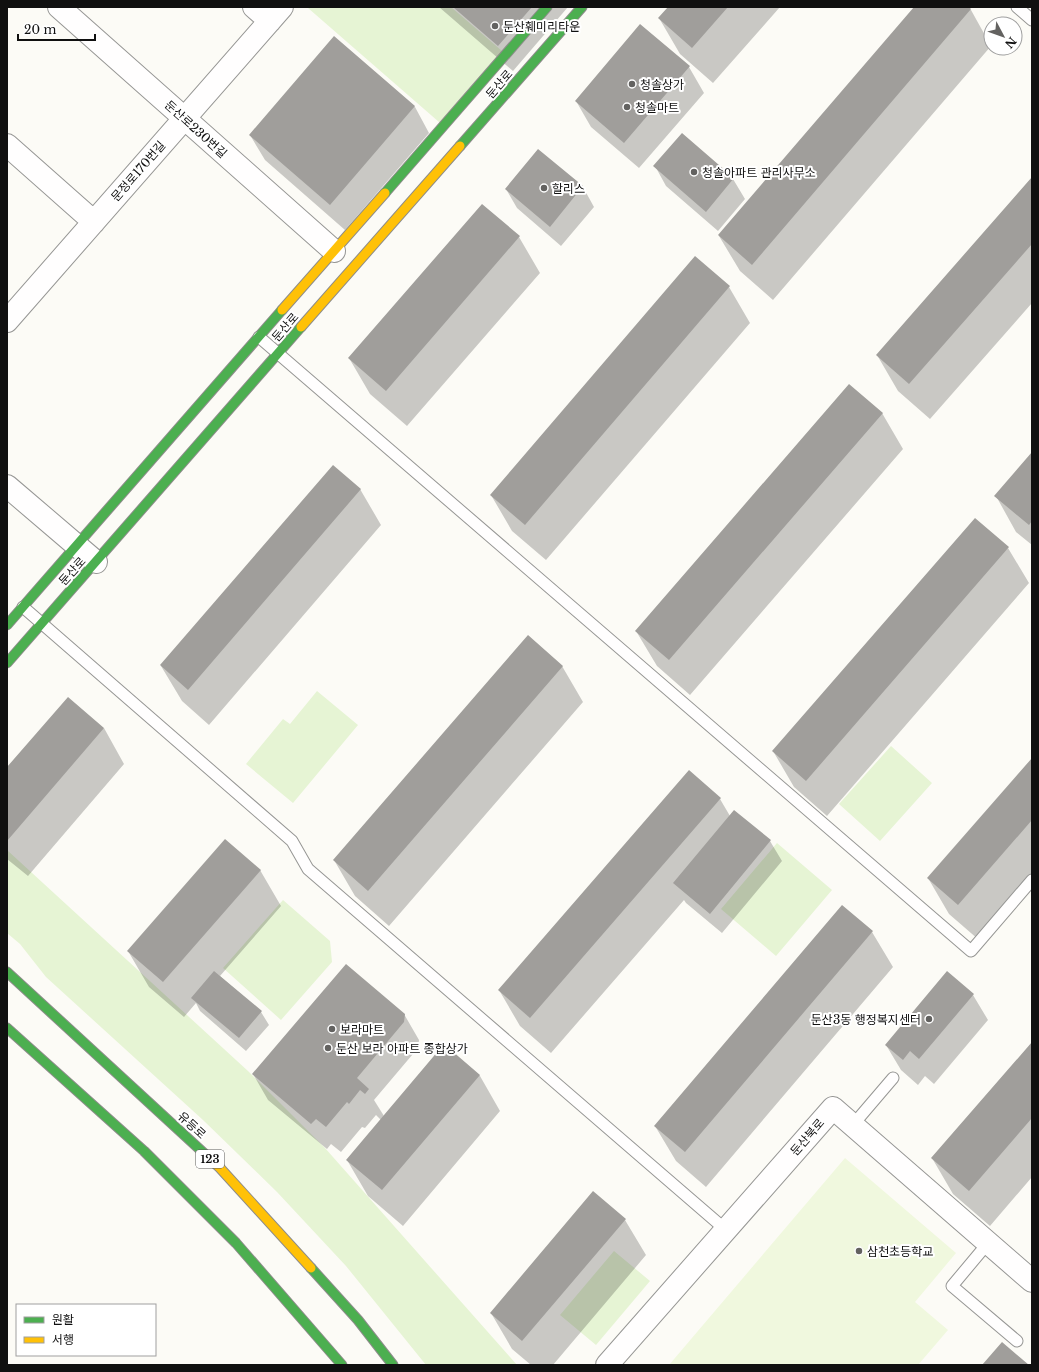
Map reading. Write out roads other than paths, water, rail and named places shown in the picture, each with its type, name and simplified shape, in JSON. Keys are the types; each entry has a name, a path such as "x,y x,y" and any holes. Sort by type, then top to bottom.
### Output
{"main road":[{"name":"둔산로","path":"7,625 547,7"},
{"name":"둔산로","path":"7,663 582,7"},
{"name":"유등로","path":"7,972 220,1168 358,1320 393,1365"},
{"path":"7,1028 144,1151 236,1243 342,1365"}],"street":[{"name":"둔산로230번길","path":"59,7 334,251"},
{"name":"문정로170번길","path":"8,318 184,118 269,12"},
{"path":"7,145 94,222"},
{"path":"7,486 96,562"},
{"name":"둔산북로","path":"606,1365 833,1108 1032,1281"}],"lane":[{"path":"1017,7 1032,20"},
{"path":"259,337 970,951 1032,880"},
{"path":"24,606 292,841 308,869 726,1230"},
{"path":"852,1126 893,1078"},
{"path":"988,1243 952,1286 1017,1341"}],"place":[{"name":"둔산훼미리타운","path":"495,26"},
{"name":"청솔상가","path":"632,84"},
{"name":"청솔마트","path":"627,107"},
{"name":"청솔아파트 관리사무소","path":"694,172"},
{"name":"할리스","path":"544,188"},
{"name":"둔산3동 행정복지센터","path":"929,1019"},
{"name":"보라마트","path":"332,1029"},
{"name":"둔산 보라 아파트 종합상가","path":"328,1048"},
{"name":"삼천초등학교","path":"859,1251"}]}
